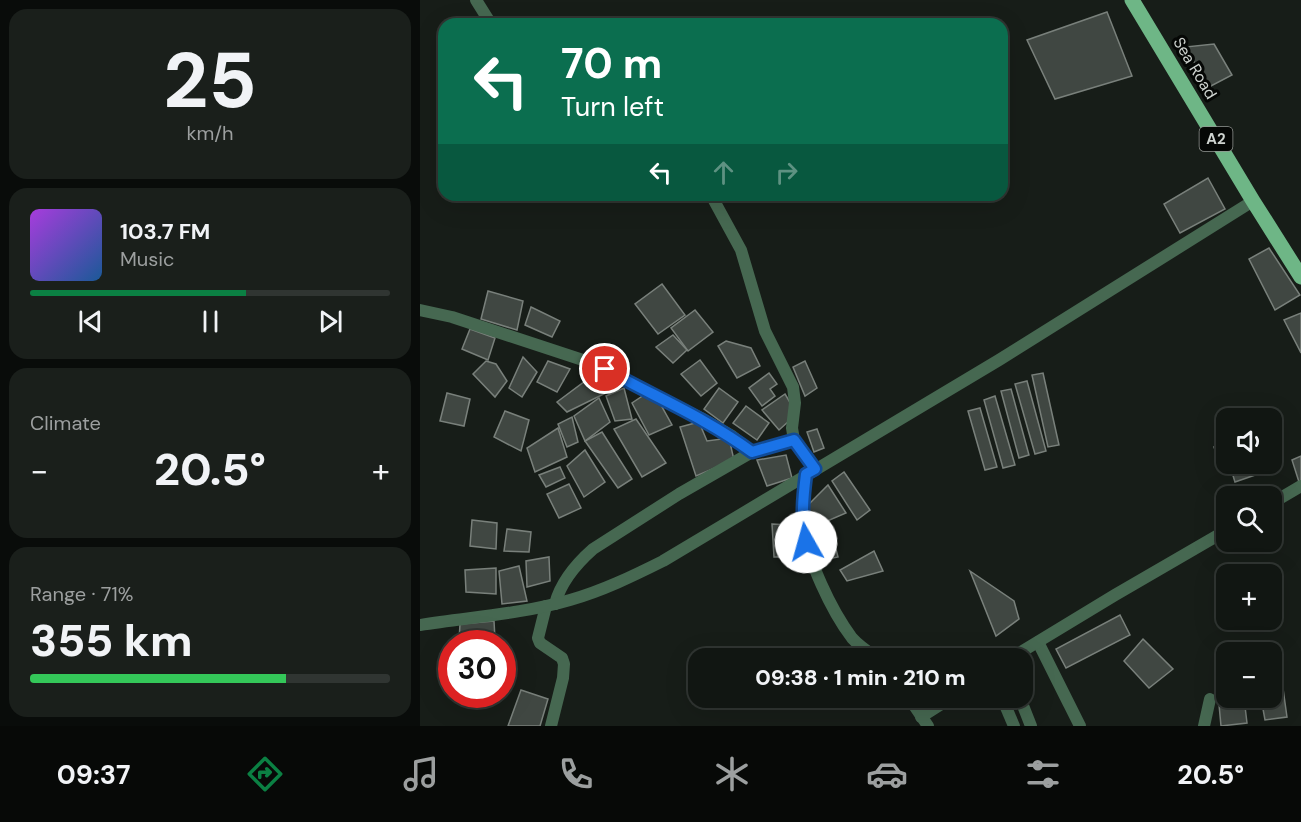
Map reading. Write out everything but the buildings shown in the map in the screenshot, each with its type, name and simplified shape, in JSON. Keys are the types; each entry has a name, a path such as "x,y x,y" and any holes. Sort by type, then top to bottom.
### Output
{"main road":[{"name":"Sea Road","path":"1132,0 1301,277"}],"street":[{"path":"476,0 487,18"},
{"path":"714,201 741,250 765,331 793,387 794,440 811,472 802,515 806,542 831,601 845,627 863,648"},
{"path":"420,625 550,605 594,592 663,561 1009,354 1253,201"},
{"path":"420,310 452,316 595,364 701,418 732,436 752,452"},
{"path":"551,726 564,670 562,658 540,643 538,638 550,605 582,558 679,494 752,452 794,440"},
{"path":"1282,497 1301,486"},
{"path":"1028,648 1216,537"},
{"path":"1038,642 1080,726"},
{"path":"1204,726 1210,699"},
{"path":"916,708 924,721 939,708"},
{"path":"1006,708 1014,726"},
{"path":"1024,708 1031,726"}],"route":[{"path":"605,369 701,418 732,436 752,452 772,444 794,440 815,469 806,474 804,490 802,515 806,542"}]}
